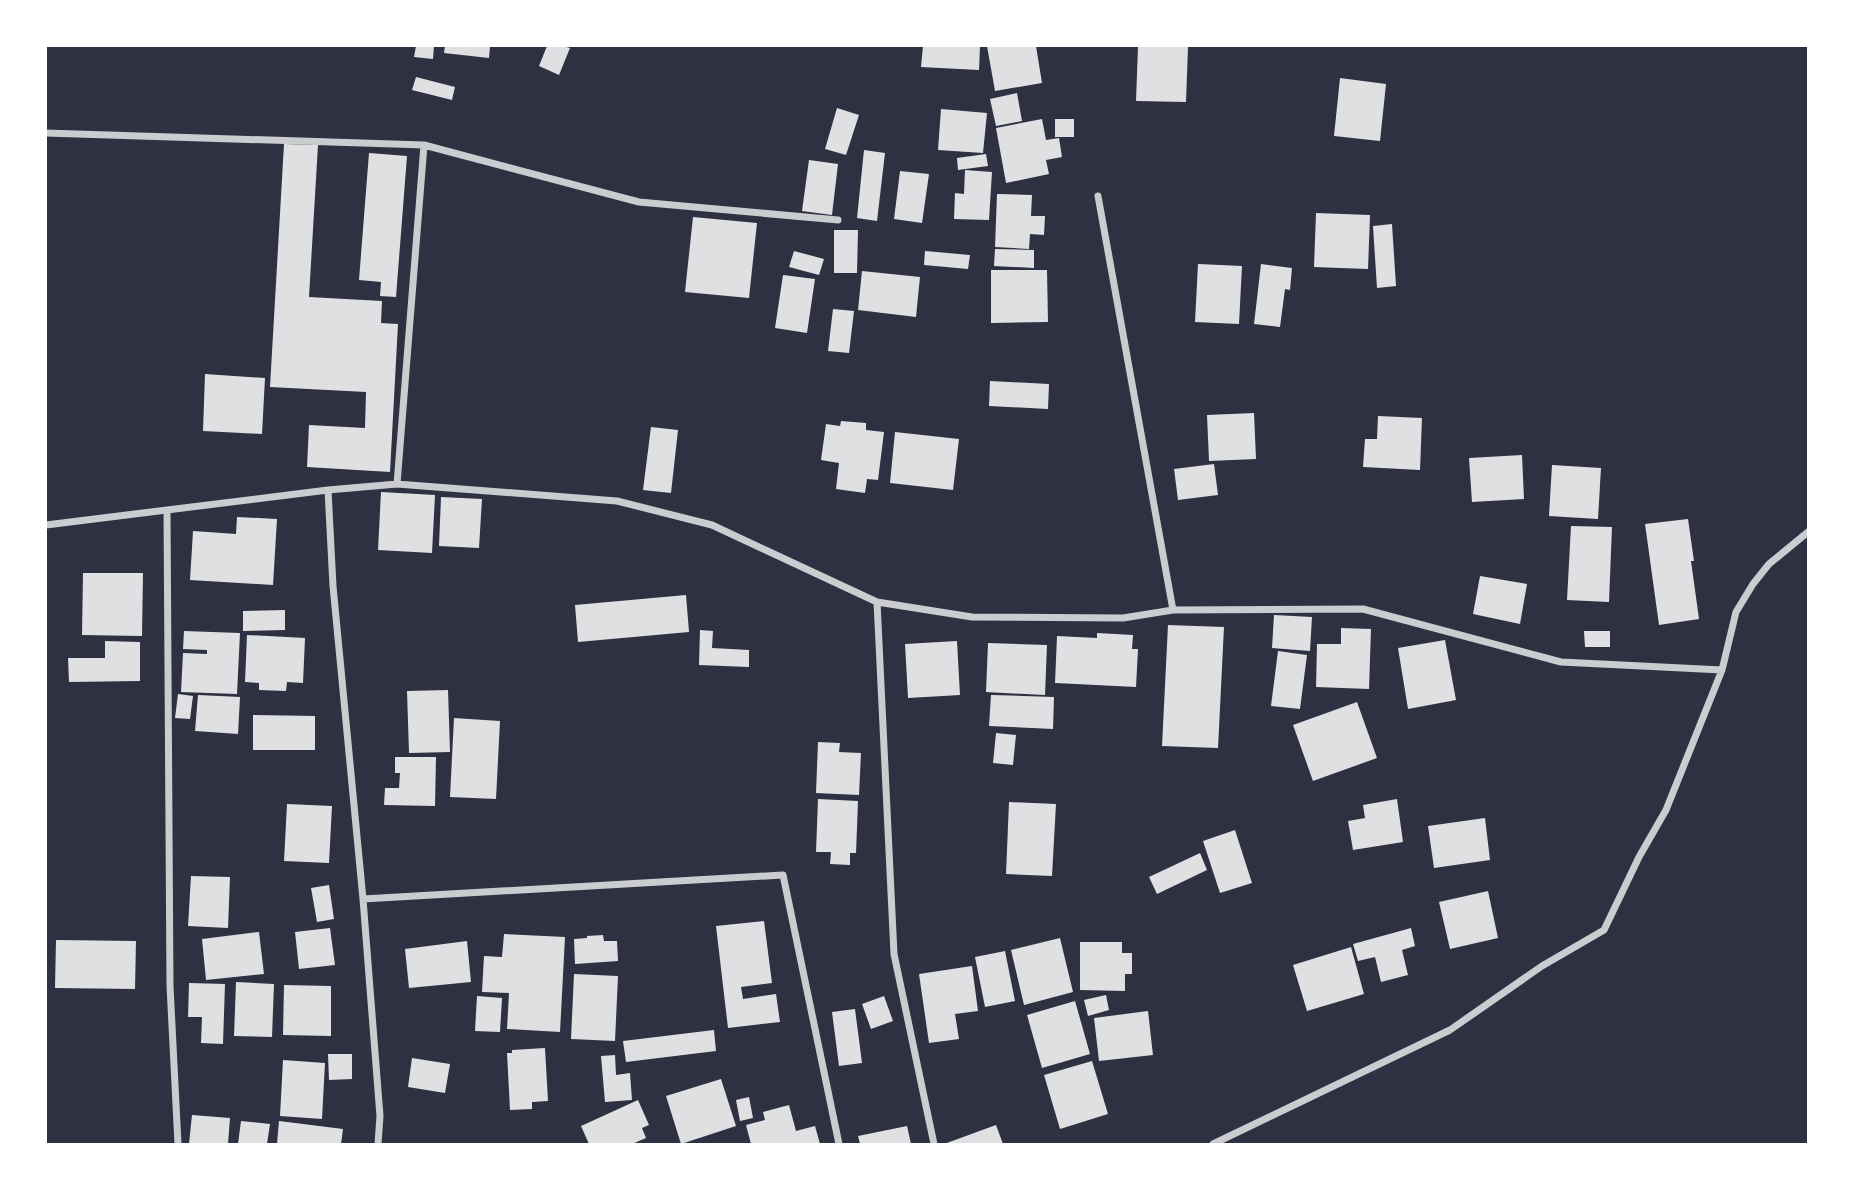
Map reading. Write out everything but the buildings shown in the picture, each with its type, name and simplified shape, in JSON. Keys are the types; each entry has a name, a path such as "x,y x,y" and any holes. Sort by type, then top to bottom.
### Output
{"street":[{"path":"46,132 424,145 639,202 838,220"},
{"path":"397,484 424,145"},
{"path":"1098,196 1173,610"},
{"path":"46,525 397,484 617,501 712,525 877,602 972,617 1123,618 1173,610 1363,609 1561,662 1722,670"},
{"path":"328,490 332,586 363,899 380,1116 378,1144"},
{"path":"167,510 170,986 178,1144"},
{"path":"1213,1144 1450,1030 1542,966 1604,930 1639,857 1666,810 1722,670 1736,612 1769,564 1808,532"},
{"path":"877,602 894,954 934,1144"},
{"path":"363,899 783,875 839,1144"}]}
